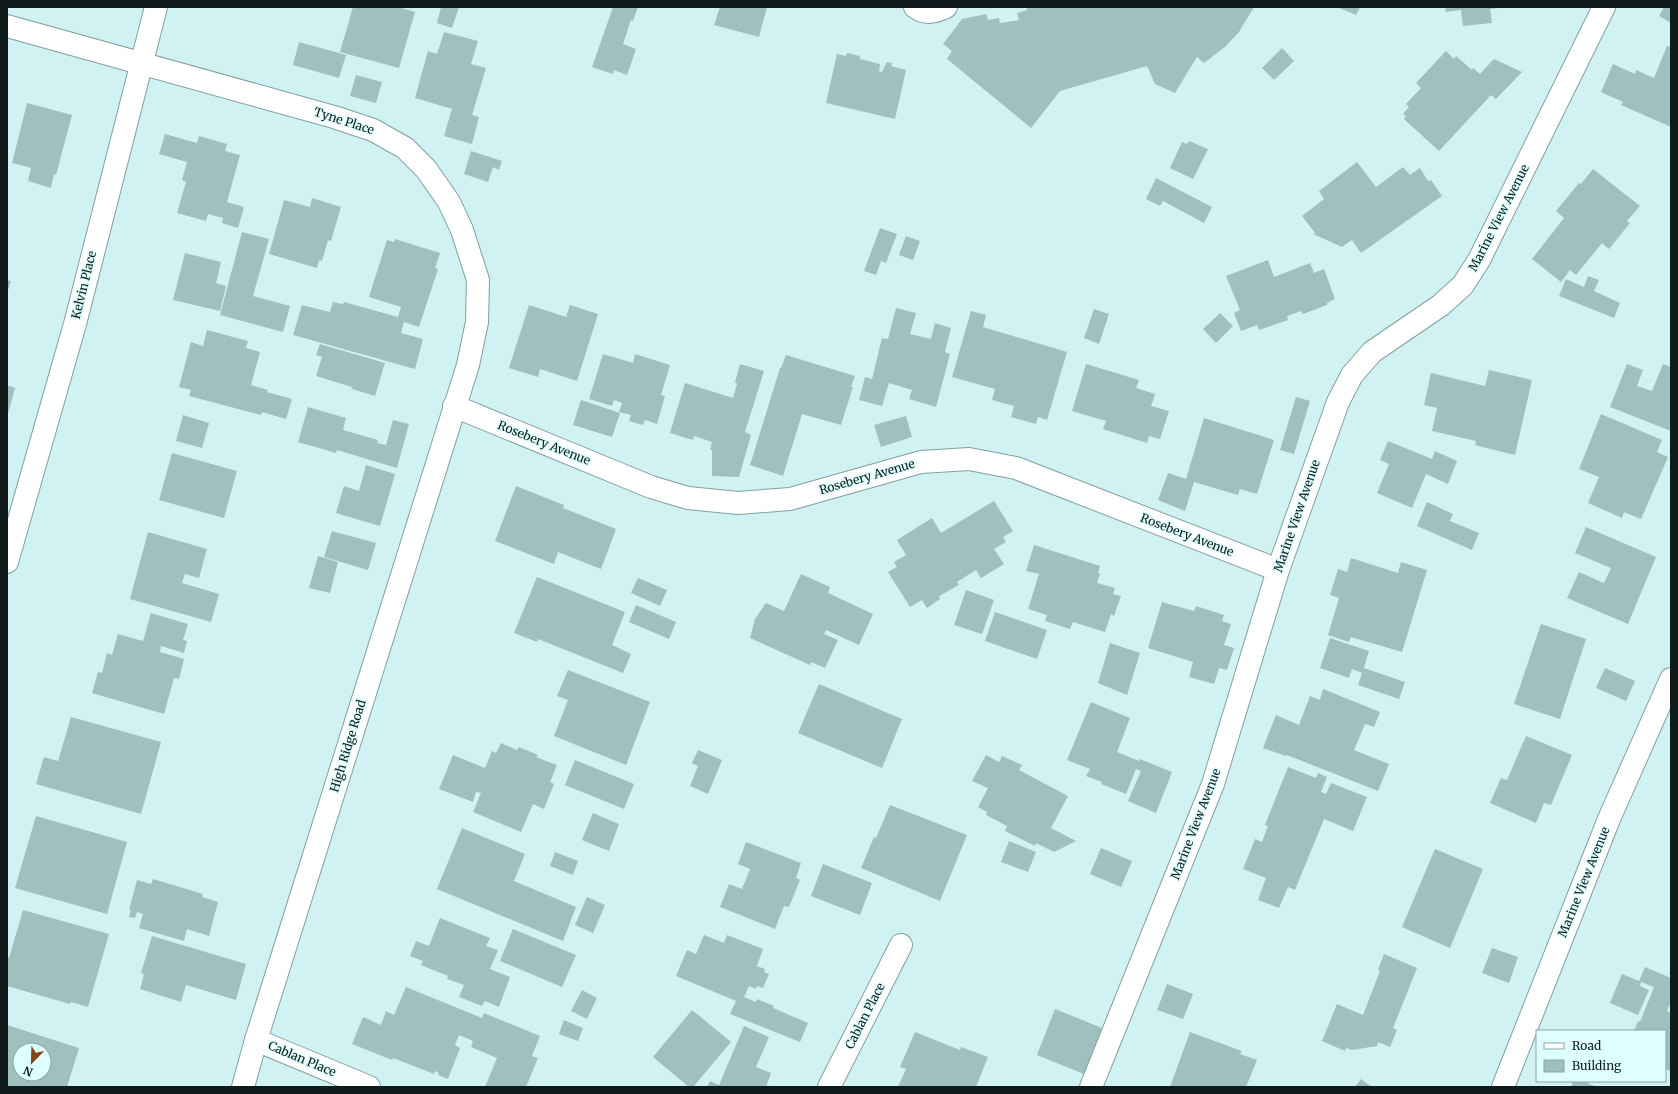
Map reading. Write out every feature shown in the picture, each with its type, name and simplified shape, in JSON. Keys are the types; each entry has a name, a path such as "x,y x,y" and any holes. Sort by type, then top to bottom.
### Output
{"street":[{"name":"Kelvin Place","path":"7,562 74,324 156,7"},
{"path":"915,7 925,12 933,13 946,7"},
{"name":"Marine View Avenue","path":"1091,1087 1213,784 1278,570 1338,402 1352,375 1372,352 1441,305 1463,285 1479,260 1604,7"},
{"name":"Tyne Place","path":"7,26 334,117 373,130 405,148 426,169 449,202 462,230 478,280 477,322 468,365 454,406"},
{"name":"Rosebery Avenue","path":"454,406 651,487 688,498 738,503 790,499 921,462 969,459 1016,468 1278,570"},
{"name":"High Ridge Road","path":"244,1087 256,1040 454,406"},
{"name":"Marine View Avenue","path":"1503,1087 1609,819 1671,679"},
{"name":"Cablan Place","path":"829,1087 901,945"},
{"name":"Cablan Place","path":"256,1040 369,1087"}],"building":[{"path":"353,7 398,7 415,12 399,68 340,52"},
{"path":"441,7 459,7 452,28 437,23"},
{"path":"613,7 638,7 633,21 631,20 623,44 636,49 627,75 614,70 613,74 592,67"},
{"path":"720,7 767,7 759,37 714,25"},
{"path":"1027,7 1254,7 1239,32 1225,47 1204,63 1197,57 1175,93 1155,84 1147,66 1060,91 1031,128 947,59 952,51 943,44 962,19 986,14 988,20 999,18 1000,23 1019,20 1017,13 1027,10"},
{"path":"1337,7 1360,7 1356,15"},
{"path":"1445,7 1499,8 1490,9 1492,23 1463,26 1461,10 1446,12"},
{"path":"1664,7 1671,7 1671,23 1659,16"},
{"path":"444,32 478,41 471,64 486,68 472,115 479,117 472,144 444,136 452,109 415,98 428,51 437,54"},
{"path":"299,42 346,55 339,78 293,65"},
{"path":"1667,46 1671,47 1671,127 1621,105 1623,102 1601,92 1613,64 1635,74 1636,70 1654,78"},
{"path":"1282,48 1294,61 1274,80 1262,68"},
{"path":"1446,51 1454,59 1456,56 1472,70 1473,68 1480,74 1494,59 1522,72 1496,99 1491,95 1439,151 1404,119 1406,116 1403,114 1409,107 1406,104 1421,88 1416,83"},
{"path":"847,53 860,56 860,59 880,64 879,71 882,72 887,62 892,63 891,66 906,70 895,119 826,103 837,54 846,56"},
{"path":"356,75 382,82 376,103 350,96"},
{"path":"27,103 72,115 56,175 54,174 51,188 28,181 31,168 12,163"},
{"path":"165,134 197,143 199,136 227,144 225,151 240,155 227,202 244,207 238,228 222,223 223,218 208,214 206,221 177,213 186,182 182,180 187,162 159,154"},
{"path":"1189,141 1208,149 1193,179 1170,168 1182,142 1187,144"},
{"path":"471,151 502,161 499,170 493,167 488,182 464,174"},
{"path":"1357,162 1376,187 1403,167 1410,175 1420,168 1428,181 1431,180 1442,196 1361,253 1352,240 1342,247 1313,234 1315,233 1302,216 1324,199 1319,191"},
{"path":"1593,169 1640,206 1627,221 1630,223 1609,249 1602,243 1576,275 1570,270 1561,282 1532,259 1564,218 1556,211 1579,183 1581,184"},
{"path":"1156,178 1212,207 1204,223 1163,201 1160,206 1146,199"},
{"path":"312,198 341,207 331,241 328,240 322,261 319,260 317,268 269,254 284,200 310,207"},
{"path":"880,228 897,234 886,263 881,261 876,275 864,271"},
{"path":"242,232 269,239 253,296 290,306 283,332 220,315"},
{"path":"906,236 920,241 913,260 899,255"},
{"path":"395,239 440,253 435,268 438,269 419,327 404,322 401,333 423,339 415,369 293,335 302,305 330,312 333,302 343,304 344,302 398,317 401,307 369,297 387,240 394,242"},
{"path":"185,253 221,262 216,283 226,286 220,311 173,300"},
{"path":"1268,260 1274,277 1310,263 1314,273 1324,269 1335,299 1327,303 1327,305 1303,314 1301,311 1287,316 1288,320 1259,330 1257,325 1241,331 1234,313 1240,310 1226,276"},
{"path":"1588,276 1599,280 1594,291 1620,303 1614,318 1559,296 1566,279 1584,287"},
{"path":"7,280 11,281 7,293"},
{"path":"529,305 566,317 570,305 598,314 577,381 540,369 538,377 509,368"},
{"path":"896,308 916,313 910,334 931,339 935,323 951,328 945,352 950,354 936,407 909,399 912,390 889,383 882,406 859,400 865,377 872,379 882,338 888,339"},
{"path":"1094,309 1109,314 1099,344 1084,338"},
{"path":"971,311 986,315 983,327 1067,352 1047,420 1038,417 1036,424 1011,417 1014,406 992,400 995,389 952,377"},
{"path":"1220,313 1233,326 1216,343 1203,329"},
{"path":"207,330 248,341 246,348 260,352 251,385 268,390 267,392 292,399 286,419 262,412 261,415 189,396 191,390 179,387 191,342 203,346"},
{"path":"320,344 385,363 375,396 316,376 322,357 316,355"},
{"path":"603,354 633,363 635,354 670,365 661,395 665,396 657,424 645,420 643,425 629,421 631,415 619,412 622,403 614,400 612,406 589,399"},
{"path":"786,355 855,376 841,425 802,414 783,476 750,465 780,368"},
{"path":"740,364 764,371 745,432 751,435 739,477 712,476 712,450 710,450 712,442 694,436 693,440 670,433 685,383 733,398 737,384 735,382"},
{"path":"1086,364 1139,380 1136,388 1155,394 1151,406 1169,411 1160,439 1149,436 1147,443 1103,429 1106,421 1072,411"},
{"path":"1627,364 1643,370 1637,386 1652,391 1663,364 1671,367 1671,431 1610,407"},
{"path":"1489,370 1532,380 1515,455 1475,445 1476,441 1432,431 1437,408 1424,405 1431,373 1485,386"},
{"path":"7,385 15,388 7,417"},
{"path":"1296,397 1310,401 1294,454 1280,450"},
{"path":"581,400 620,413 612,437 573,425"},
{"path":"308,407 346,418 343,430 378,440 377,443 386,445 393,420 409,424 397,468 337,450 336,453 298,442"},
{"path":"1601,414 1662,440 1657,452 1668,457 1641,519 1624,512 1622,518 1588,503 1599,477 1579,469"},
{"path":"183,415 209,423 202,448 176,441"},
{"path":"906,416 912,437 881,447 874,425"},
{"path":"1204,418 1274,440 1257,494 1240,489 1238,495 1194,482 1185,511 1158,500 1168,473 1186,479"},
{"path":"1388,441 1432,459 1435,451 1457,461 1448,484 1426,474 1412,508 1377,493 1389,464 1380,460"},
{"path":"172,453 237,471 224,518 159,500"},
{"path":"366,465 395,474 380,526 336,513 344,486 359,491"},
{"path":"516,486 564,505 563,508 616,529 601,569 558,552 554,564 495,541"},
{"path":"994,501 1013,531 1003,537 1006,542 994,549 1004,564 981,578 976,570 957,582 959,585 939,596 940,599 927,608 922,600 910,607 888,572 897,567 894,562 906,555 897,540 932,518 941,533"},
{"path":"1427,502 1453,514 1450,521 1479,533 1472,550 1417,526"},
{"path":"1586,527 1656,557 1628,624 1567,598 1579,572 1604,583 1611,568 1575,553"},
{"path":"332,531 376,543 368,570 324,557"},
{"path":"148,532 207,549 199,578 185,574 182,583 219,594 211,622 130,599"},
{"path":"1034,545 1100,566 1098,573 1100,573 1097,583 1115,588 1113,594 1121,596 1114,616 1111,614 1105,632 1073,622 1070,629 1045,621 1047,615 1028,609 1039,574 1026,571"},
{"path":"318,556 338,562 330,593 309,588"},
{"path":"1351,558 1398,573 1401,562 1427,570 1402,652 1351,637 1349,642 1328,635 1339,598 1330,595 1338,569 1347,572"},
{"path":"801,574 830,587 828,593 873,614 859,645 826,630 824,634 838,640 825,668 811,662 810,665 750,638 755,619 766,603 784,611"},
{"path":"537,577 625,612 612,645 631,654 623,673 538,639 537,642 514,633"},
{"path":"638,578 667,590 660,606 631,593"},
{"path":"966,590 994,600 982,634 954,625"},
{"path":"1162,602 1194,611 1196,606 1224,615 1222,621 1231,624 1224,645 1234,648 1227,670 1219,668 1214,684 1189,677 1193,662 1148,648"},
{"path":"636,605 676,622 669,639 629,622"},
{"path":"995,612 1047,630 1037,659 985,641"},
{"path":"151,613 188,624 183,640 187,641 184,653 161,646 160,652 184,659 179,679 174,678 164,714 92,693 98,672 102,673 107,653 112,655 118,634 143,641"},
{"path":"1541,624 1586,639 1560,719 1514,704"},
{"path":"1330,638 1369,651 1364,668 1405,682 1399,699 1358,685 1362,673 1352,669 1349,678 1320,668"},
{"path":"1110,643 1140,653 1127,695 1098,683"},
{"path":"1605,668 1635,681 1626,701 1596,688"},
{"path":"568,670 650,702 626,765 554,736 568,700 557,696"},
{"path":"819,684 902,719 882,768 798,733"},
{"path":"1323,689 1380,712 1374,727 1365,724 1354,750 1389,764 1378,791 1287,755 1286,756 1263,748 1276,715 1299,725 1310,696 1320,700"},
{"path":"1091,702 1130,718 1117,752 1139,761 1140,759 1172,772 1156,813 1128,801 1141,771 1136,769 1126,794 1086,776 1090,769 1067,760"},
{"path":"71,717 161,742 141,814 36,784 44,757 58,761"},
{"path":"1526,736 1572,755 1551,805 1544,803 1536,823 1490,803 1501,778 1507,780"},
{"path":"501,743 517,750 519,747 538,755 536,757 557,765 550,782 554,784 544,809 533,804 521,832 473,812 481,793 476,792 473,802 439,789 453,755 485,768 492,751 496,753"},
{"path":"698,750 722,760 708,794 690,786 698,766 692,763"},
{"path":"986,755 999,762 1002,756 1022,765 1019,770 1068,796 1051,828 1076,841 1054,852 1036,843 1035,846 1005,831 1007,826 986,815 987,812 978,807 988,788 972,781"},
{"path":"575,760 634,784 624,809 565,785"},
{"path":"1288,767 1316,778 1318,773 1327,777 1321,792 1326,794 1331,783 1367,797 1353,831 1324,819 1295,890 1288,887 1279,908 1258,900 1266,878 1243,869 1255,839 1262,842 1268,826 1265,825"},
{"path":"890,805 967,835 940,901 861,868"},
{"path":"593,813 619,824 609,851 582,840"},
{"path":"36,816 127,842 107,914 15,888"},
{"path":"462,828 525,854 514,881 576,907 563,941 437,889"},
{"path":"1009,841 1036,852 1028,872 1001,862"},
{"path":"746,842 801,863 796,878 800,880 789,907 784,906 775,929 720,907 729,884 742,889 750,869 738,864"},
{"path":"1101,848 1132,861 1121,887 1090,874"},
{"path":"1435,849 1483,869 1450,948 1402,927"},
{"path":"555,852 578,861 573,875 550,866"},
{"path":"823,864 872,883 860,915 811,896"},
{"path":"153,879 203,894 202,897 218,902 209,936 187,929 184,941 139,928 143,914 137,912 135,918 129,917 131,910 129,910 137,880 151,884"},
{"path":"587,897 605,905 593,933 575,925"},
{"path":"23,910 109,934 88,1007 71,1002 70,1004 7,986 7,958 9,958"},
{"path":"440,918 490,938 486,946 498,950 490,969 510,977 499,1007 485,1001 482,1006 459,997 464,985 447,979 448,976 421,965 423,961 410,956 416,941 429,946"},
{"path":"513,929 576,955 562,987 500,961"},
{"path":"704,935 724,943 727,935 763,949 757,966 765,969 764,972 769,974 763,988 757,986 756,989 749,986 744,997 756,1002 757,999 774,1006 773,1008 808,1023 800,1042 730,1014 736,1001 676,976 687,950 696,954"},
{"path":"152,936 246,964 236,1000 186,985 181,1002 140,989 144,974 141,973"},
{"path":"1492,948 1518,957 1509,983 1482,973"},
{"path":"1384,954 1417,968 1393,1028 1397,1030 1390,1047 1378,1042 1377,1046 1352,1050 1346,1048 1345,1051 1322,1041 1337,1004 1363,1015 1380,971 1378,970"},
{"path":"1645,967 1671,978 1671,1001 1667,1011 1671,1013 1671,1071 1666,1069 1666,1030 1634,1030 1638,1021 1640,1022 1654,987 1641,982 1640,986 1649,990 1638,1015 1610,1003 1622,974 1639,981"},
{"path":"1167,984 1193,994 1183,1019 1157,1010"},
{"path":"406,987 482,1018 484,1013 540,1036 532,1056 538,1058 526,1087 485,1087 497,1058 471,1047 473,1041 459,1035 455,1045 460,1048 448,1079 438,1075 439,1073 435,1071 434,1074 393,1058 392,1060 352,1044 363,1017 381,1025 386,1011 394,1015"},
{"path":"582,990 597,998 587,1019 571,1011"},
{"path":"1055,1009 1102,1028 1084,1074 1037,1055"},
{"path":"692,1010 731,1042 693,1087 689,1087 653,1057"},
{"path":"564,1020 583,1028 578,1041 559,1034"},
{"path":"7,1025 79,1048 67,1087 7,1087"},
{"path":"744,1026 769,1037 756,1067 771,1073 766,1087 707,1087 710,1081 719,1085"},
{"path":"915,1032 960,1050 961,1047 988,1057 976,1087 898,1087 906,1069 900,1067"},
{"path":"1190,1032 1242,1051 1240,1054 1257,1060 1246,1087 1170,1087"},
{"path":"1361,1079 1372,1087 1355,1087"},
{"path":"1573,1082 1585,1082 1597,1087 1571,1087"}]}
